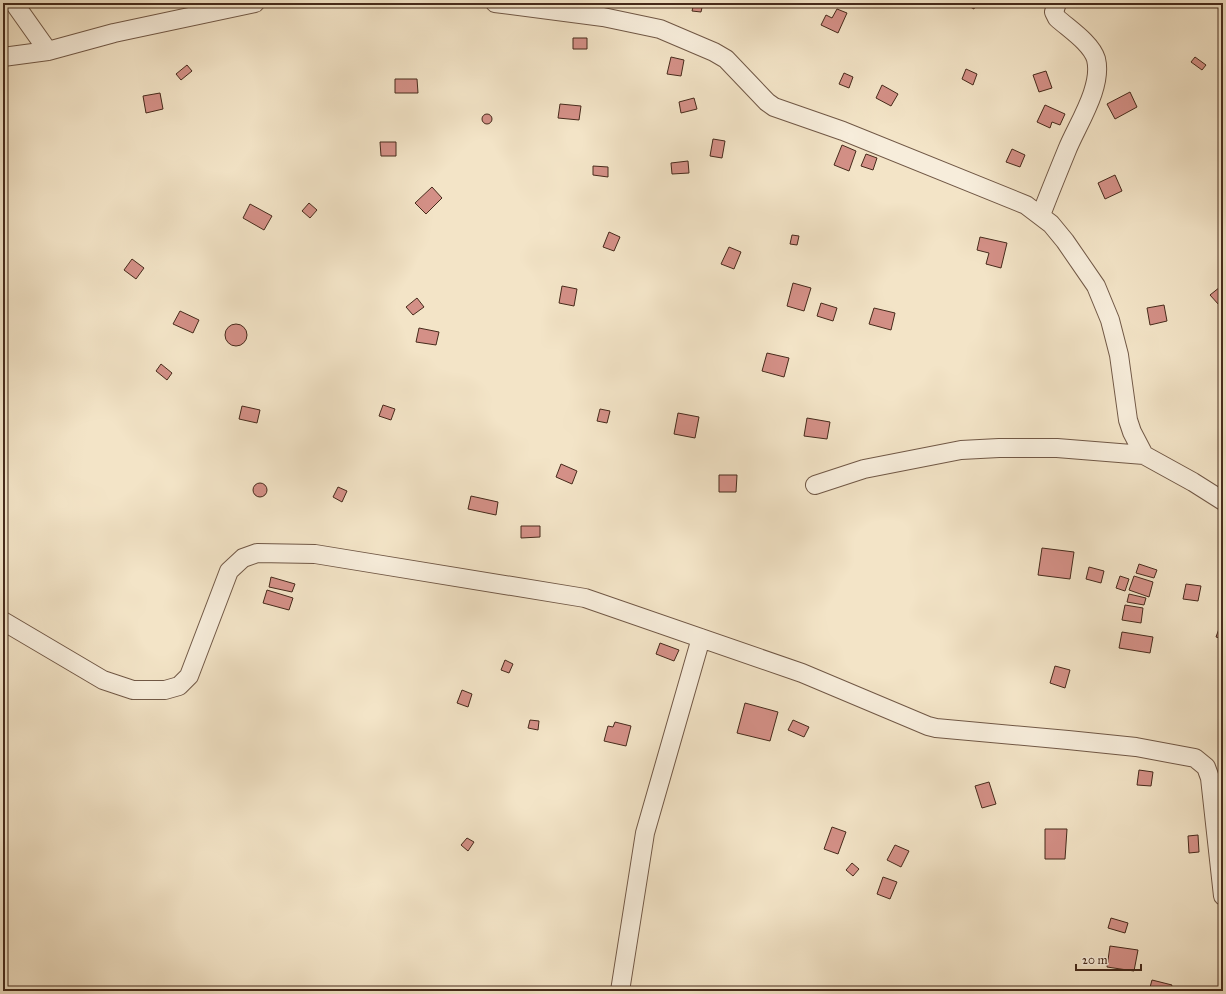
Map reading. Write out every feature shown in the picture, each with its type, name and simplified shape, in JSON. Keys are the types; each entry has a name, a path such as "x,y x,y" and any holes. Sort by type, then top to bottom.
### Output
{"street":[{"path":"14,3 48,51"},
{"path":"3,57 48,51 114,33 255,3"},
{"path":"495,3 603,17 660,30 714,52 726,59 767,102 774,106 843,131 1026,205 1041,215 1051,224 1065,241 1096,286 1110,320 1119,355 1128,420 1132,432 1144,455"},
{"path":"1041,215 1067,149 1088,106 1097,78 1095,58 1090,47 1057,18 1054,12 1057,3"},
{"path":"815,485 864,469 961,450 999,448 1057,448 1144,455 1194,482 1223,501"},
{"path":"3,621 103,680 133,690 165,690 179,686 189,676 229,571 243,558 257,553 315,554 585,598 802,673 936,728 1136,747 1195,758 1206,766 1210,778 1223,896"},
{"path":"620,991 644,833 701,638"}],"building":[{"path":"694,3 703,3 701,12 692,11"},
{"path":"963,3 976,3 974,9"},
{"path":"837,9 847,13 838,33 821,25 826,15 832,18"},
{"path":"573,38 587,38 587,49 573,49"},
{"path":"671,57 684,60 681,76 667,74"},
{"path":"1195,57 1206,65 1202,70 1191,62"},
{"path":"187,65 192,71 181,80 176,74"},
{"path":"966,69 977,74 973,85 962,79"},
{"path":"1046,71 1052,88 1039,92 1033,75"},
{"path":"844,73 853,77 849,88 839,84"},
{"path":"395,79 417,79 418,93 395,93"},
{"path":"882,85 898,94 891,106 876,98"},
{"path":"1130,92 1137,107 1115,119 1107,104"},
{"path":"160,93 163,109 146,113 143,96"},
{"path":"694,98 697,109 681,113 679,102"},
{"path":"560,104 581,106 579,120 558,118"},
{"path":"1045,105 1065,114 1060,125 1052,122 1050,128 1037,122"},
{"path":"485,114 489,114 491,115 491,123 485,124 482,121 482,117"},
{"path":"713,139 725,141 722,158 710,156"},
{"path":"380,142 396,142 396,156 381,156"},
{"path":"842,145 856,151 849,171 834,165"},
{"path":"1012,149 1025,155 1020,167 1006,162"},
{"path":"866,154 877,158 873,170 861,166"},
{"path":"688,161 689,173 672,174 671,163"},
{"path":"593,166 608,167 608,177 593,175"},
{"path":"1115,175 1122,191 1105,199 1098,183"},
{"path":"432,187 442,198 426,214 415,203"},
{"path":"309,203 317,210 310,218 302,211"},
{"path":"250,204 272,216 264,230 243,218"},
{"path":"609,232 620,237 614,251 603,247"},
{"path":"792,235 799,236 797,245 790,244"},
{"path":"980,237 1007,243 1001,268 986,264 989,253 977,250"},
{"path":"729,247 741,252 734,269 721,264"},
{"path":"132,259 144,268 136,279 124,270"},
{"path":"793,283 811,288 804,311 787,306"},
{"path":"562,286 577,289 574,306 559,303"},
{"path":"1220,287 1223,291 1223,302 1219,305 1210,295"},
{"path":"417,298 424,307 413,315 406,307"},
{"path":"821,303 837,308 833,321 817,316"},
{"path":"1164,305 1167,321 1150,325 1147,308"},
{"path":"874,308 895,313 891,330 869,324"},
{"path":"180,311 199,320 193,333 173,324"},
{"path":"236,324 244,327 247,335 244,343 236,346 228,343 225,335 228,327"},
{"path":"419,328 439,332 436,345 416,342"},
{"path":"767,353 789,358 784,377 762,371"},
{"path":"161,364 172,373 167,380 156,371"},
{"path":"383,405 395,409 391,420 379,416"},
{"path":"242,406 260,410 257,423 239,419"},
{"path":"600,409 610,411 607,423 597,421"},
{"path":"678,413 699,417 695,438 674,434"},
{"path":"807,418 830,422 827,439 804,436"},
{"path":"561,464 577,471 572,484 556,477"},
{"path":"719,475 737,475 736,492 719,492"},
{"path":"260,483 265,485 267,490 265,495 260,497 255,495 253,490 255,485"},
{"path":"338,487 347,491 342,502 333,497"},
{"path":"471,496 498,502 496,515 468,509"},
{"path":"521,526 540,526 540,537 521,538"},
{"path":"1042,548 1074,552 1070,579 1038,575"},
{"path":"1139,564 1157,570 1154,578 1136,573"},
{"path":"1089,567 1104,571 1101,583 1086,579"},
{"path":"1120,576 1129,579 1125,591 1116,588"},
{"path":"1134,576 1153,582 1149,597 1129,590"},
{"path":"271,577 295,584 292,592 269,587"},
{"path":"1186,584 1201,586 1198,601 1183,599"},
{"path":"267,590 293,598 289,610 263,603"},
{"path":"1129,594 1146,598 1144,605 1127,602"},
{"path":"1125,605 1143,608 1141,623 1122,620"},
{"path":"1220,626 1223,627 1223,639 1216,637"},
{"path":"1122,632 1153,637 1150,653 1119,648"},
{"path":"660,643 679,650 674,661 656,654"},
{"path":"505,660 513,664 509,673 501,670"},
{"path":"1055,666 1070,670 1065,688 1050,683"},
{"path":"462,690 472,694 468,707 457,703"},
{"path":"745,703 778,712 770,741 737,733"},
{"path":"530,720 539,721 538,730 528,728"},
{"path":"793,720 809,727 804,737 788,730"},
{"path":"615,722 631,726 626,746 604,741 608,726 613,727"},
{"path":"1139,770 1153,772 1151,786 1137,785"},
{"path":"989,782 996,804 982,808 975,786"},
{"path":"832,827 846,832 838,854 824,849"},
{"path":"1045,829 1067,829 1065,859 1045,859"},
{"path":"1198,835 1199,852 1189,853 1188,836"},
{"path":"467,838 474,842 468,851 461,845"},
{"path":"895,845 909,851 901,867 887,860"},
{"path":"852,863 859,869 853,876 846,870"},
{"path":"883,877 897,882 890,899 877,894"},
{"path":"1111,918 1128,923 1125,933 1108,928"},
{"path":"1110,946 1138,950 1134,971 1107,967"},
{"path":"1152,980 1172,985 1170,991 1149,991"},
{"path":"980,987 1002,991 980,991"}]}
